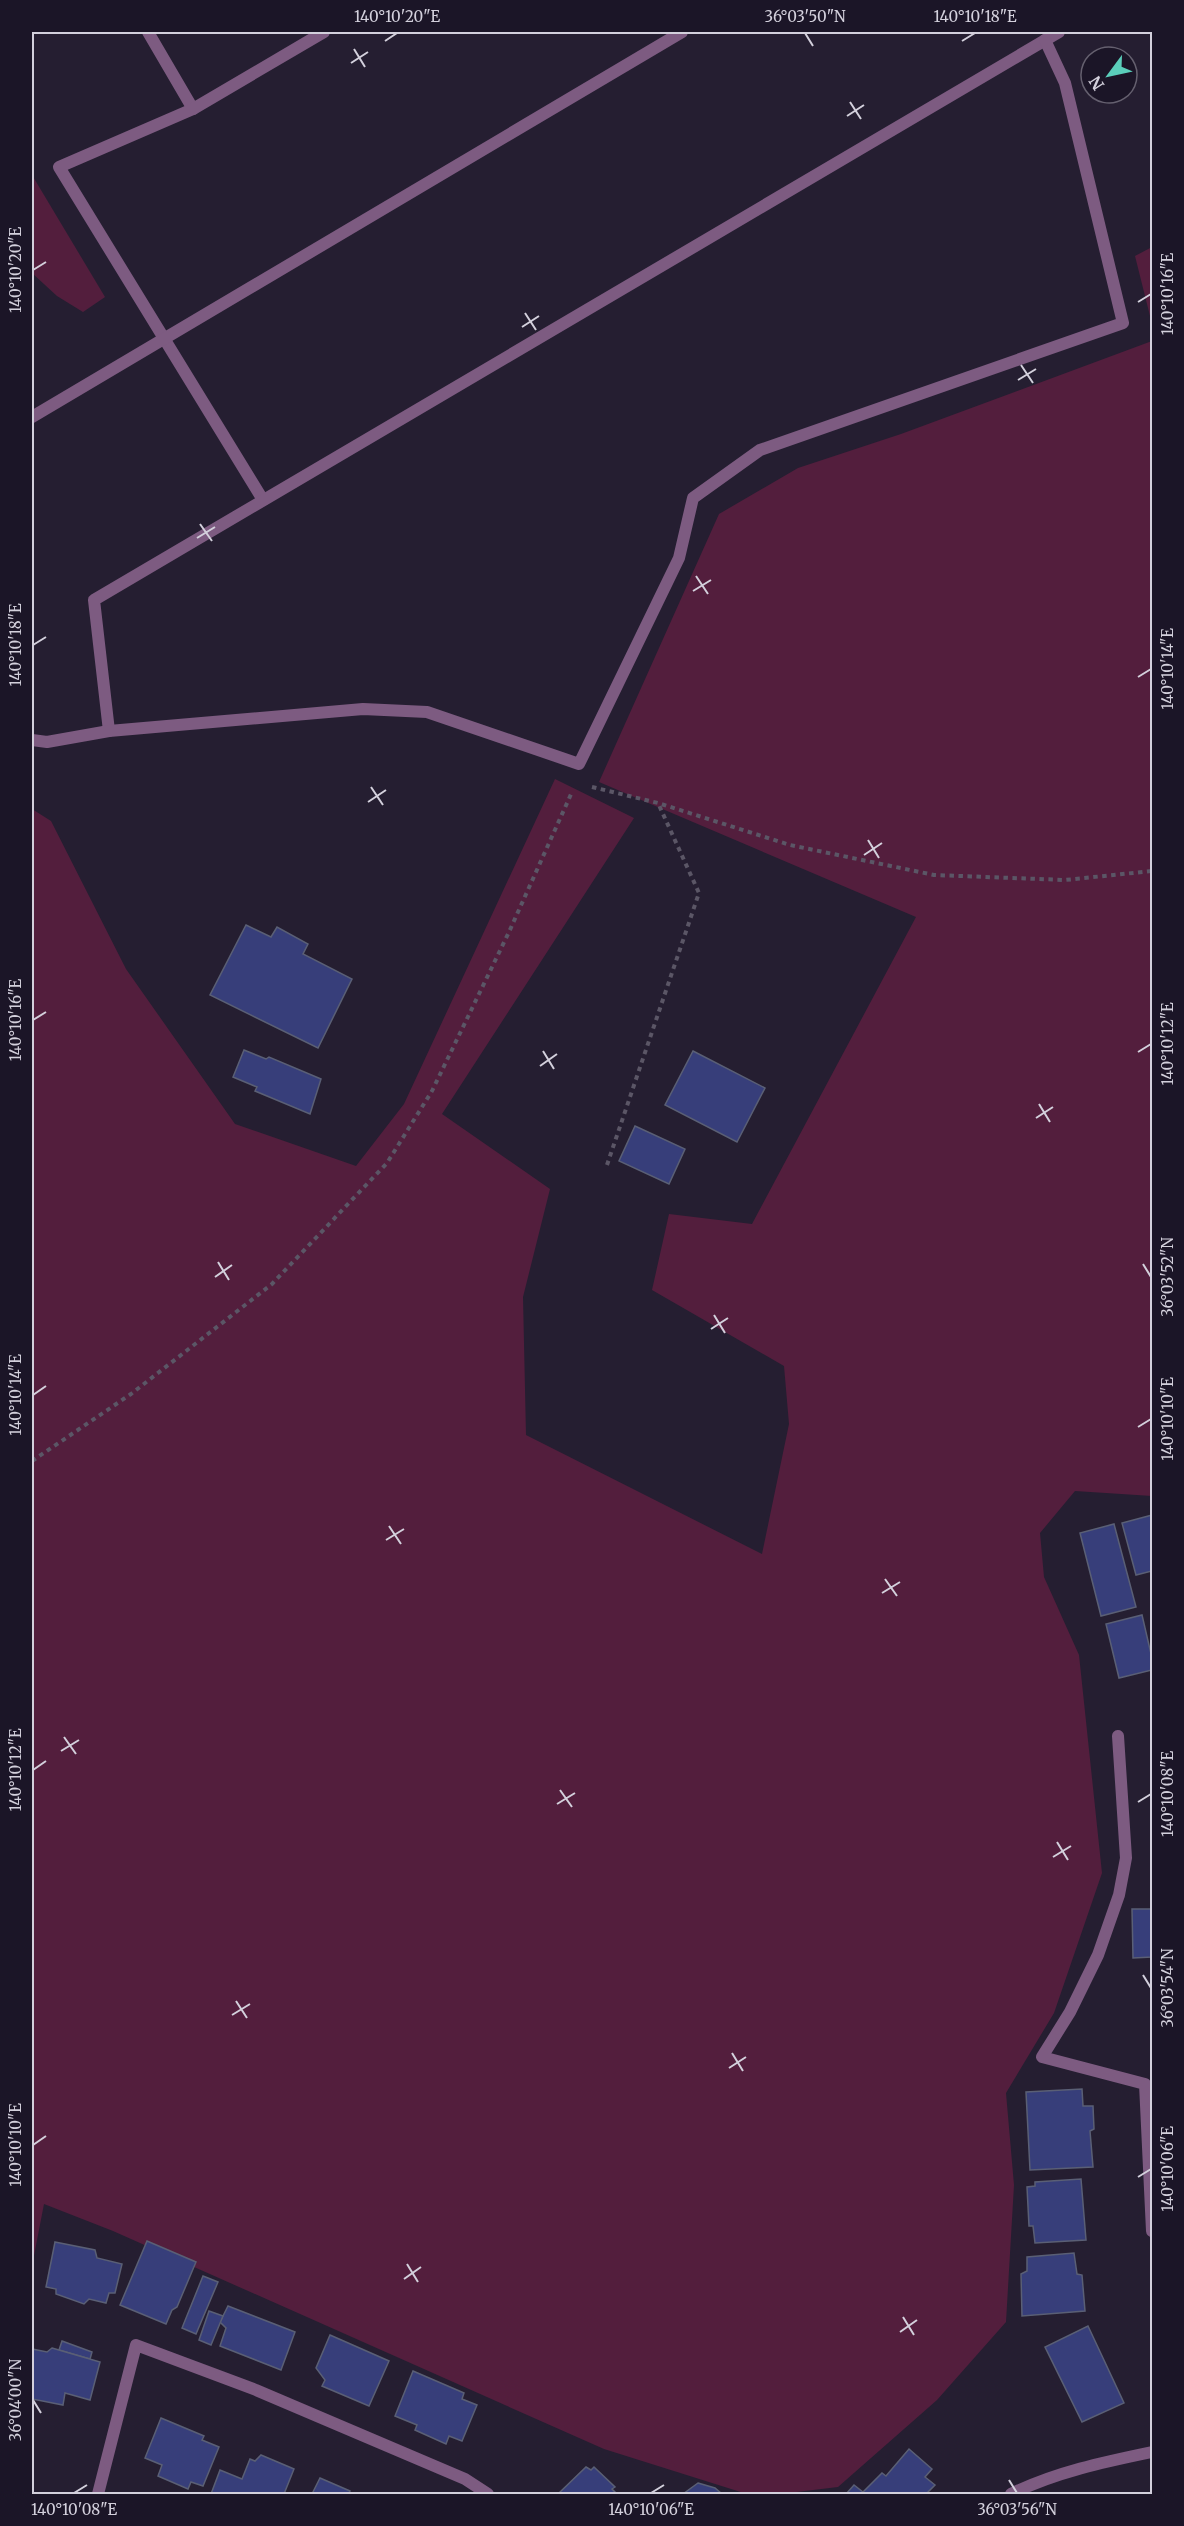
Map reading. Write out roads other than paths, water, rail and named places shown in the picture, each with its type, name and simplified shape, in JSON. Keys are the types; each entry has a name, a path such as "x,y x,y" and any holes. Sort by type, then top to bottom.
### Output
{"street":[{"path":"148,32 194,109"},
{"path":"263,500 59,167 194,109 324,32"},
{"path":"32,417 682,32"},
{"path":"109,731 94,600 1059,32"},
{"path":"32,740 47,742 109,731 363,709 427,712 579,770 679,558 693,498 760,450 1123,323 1065,83 1046,40"},
{"path":"1118,1736 1126,1858 1119,1895 1098,1955 1070,2012 1042,2057 1145,2085 1152,2231"},
{"path":"98,2494 136,2345 278,2400 465,2479 488,2494"},
{"path":"1011,2494 1053,2476 1091,2464 1152,2452"}]}
